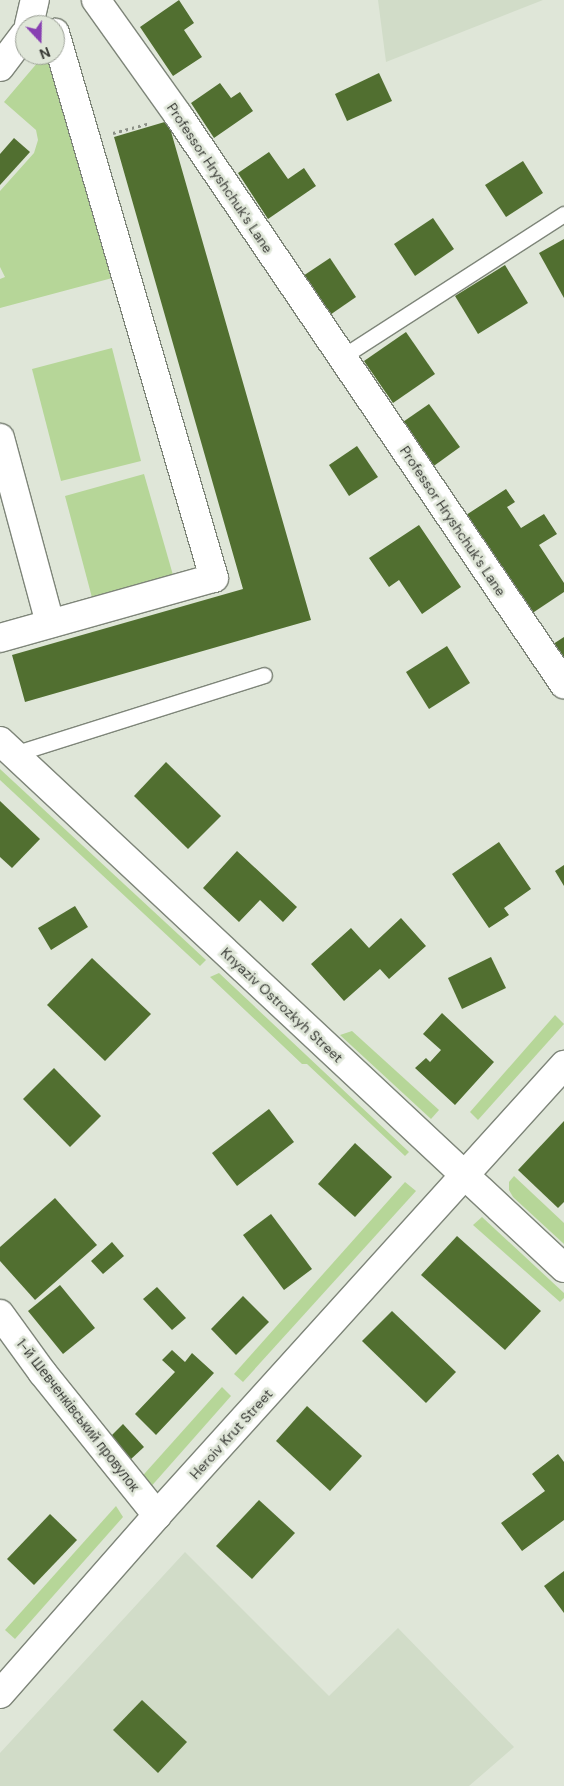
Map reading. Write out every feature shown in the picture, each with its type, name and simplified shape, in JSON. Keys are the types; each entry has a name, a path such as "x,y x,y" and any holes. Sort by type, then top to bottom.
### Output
{"street":[{"path":"31,15 35,0"},
{"path":"43,0 48,15"},
{"name":"Professor Hryshchuk's Lane","path":"96,0 178,115 564,684"},
{"path":"0,67 15,47"},
{"path":"0,638 214,578 64,65"},
{"path":"0,438 50,623"},
{"name":"Knyaziv Ostrozkyh Street","path":"7,748 564,1268"},
{"name":"Heroiv Krut Street","path":"0,1694 157,1515 564,1065"},
{"name":"1-й Шевченківський провулок","path":"0,1314 42,1372 157,1515"}],"lane":[{"path":"342,357 564,214"},
{"path":"7,748 264,675"}],"path":[{"path":"86,141 178,115"}],"shaded area":[{"path":"378,0 543,0 386,62"},
{"path":"185,1552 329,1696 398,1628 514,1747 469,1786 0,1786 0,1753"}],"green space":[{"path":"35,65 53,65 116,277 0,308 0,279 5,277 0,267 0,191 34,153 38,140 36,130 4,102"},
{"path":"112,348 141,461 61,481 32,369"},
{"path":"144,474 175,582 94,605 65,496"},
{"path":"0,769 206,960 200,966 0,780"},
{"path":"219,973 409,1152 405,1156 307,1064 302,1064 210,977"},
{"path":"555,1015 564,1024 478,1120 470,1112"},
{"path":"352,1031 439,1110 431,1119 340,1035"},
{"path":"514,1176 564,1223 564,1244 513,1197 509,1190 509,1182"},
{"path":"405,1182 416,1191 243,1382 234,1374"},
{"path":"482,1217 564,1293 564,1298 560,1302 473,1225"},
{"path":"222,1387 231,1396 148,1490 137,1482"},
{"path":"116,1506 123,1517 15,1639 5,1630"}],"building":[{"path":"179,0 194,23 184,30 202,57 173,76 140,27"},
{"path":"379,73 392,101 347,121 335,94"},
{"path":"220,83 231,98 240,92 253,111 214,138 191,103"},
{"path":"168,121 311,620 25,702 12,655 243,589 114,137"},
{"path":"14,138 30,152 0,185 0,154"},
{"path":"269,152 288,179 304,168 316,186 268,219 238,173"},
{"path":"523,161 543,193 506,217 485,185"},
{"path":"433,218 454,249 415,276 394,244"},
{"path":"564,239 564,298 539,253"},
{"path":"330,258 356,297 327,317 300,278"},
{"path":"505,265 528,303 478,334 455,296"},
{"path":"406,332 435,374 393,403 364,361"},
{"path":"429,404 460,447 431,468 400,424"},
{"path":"357,446 378,477 349,496 329,465"},
{"path":"506,489 515,502 507,507 521,528 544,514 557,534 539,545 564,583 564,592 528,616 463,517"},
{"path":"419,525 461,587 422,614 399,580 389,587 369,558"},
{"path":"564,637 564,672 547,648"},
{"path":"447,646 470,683 429,709 406,672"},
{"path":"166,762 221,816 188,849 134,796"},
{"path":"0,801 40,839 12,868 0,857"},
{"path":"499,842 531,889 504,908 509,915 489,928 452,874"},
{"path":"237,851 297,907 283,922 260,900 239,922 203,888"},
{"path":"564,865 564,886 555,871"},
{"path":"75,906 88,927 51,950 38,928"},
{"path":"401,918 426,946 389,979 380,969 344,1001 311,964 351,928 369,948"},
{"path":"491,957 506,988 462,1009 448,978"},
{"path":"92,958 151,1014 105,1061 47,1005"},
{"path":"442,1013 494,1062 455,1105 415,1068 426,1058 430,1062 441,1050 423,1034"},
{"path":"54,1068 101,1116 70,1147 23,1099"},
{"path":"269,1109 294,1142 237,1186 212,1153"},
{"path":"564,1121 564,1202 558,1208 518,1170"},
{"path":"355,1143 392,1177 355,1217 318,1184"},
{"path":"55,1198 97,1245 35,1300 0,1261 0,1247"},
{"path":"271,1214 312,1269 284,1290 243,1235"},
{"path":"457,1236 541,1311 505,1350 421,1275"},
{"path":"112,1242 124,1256 103,1274 91,1261"},
{"path":"60,1285 95,1328 63,1354 28,1311"},
{"path":"157,1287 186,1318 172,1330 143,1299"},
{"path":"243,1296 269,1322 236,1355 211,1329"},
{"path":"392,1311 456,1372 426,1403 362,1341"},
{"path":"172,1350 185,1362 192,1353 214,1373 156,1435 135,1414 175,1372 162,1360"},
{"path":"307,1406 362,1456 330,1491 276,1441"},
{"path":"123,1424 144,1447 130,1460 109,1438"},
{"path":"558,1454 564,1462 564,1520 522,1551 501,1523 545,1491 532,1474"},
{"path":"259,1500 295,1533 252,1579 216,1546"},
{"path":"50,1514 77,1540 34,1585 7,1559"},
{"path":"564,1571 564,1613 544,1586"},
{"path":"142,1700 187,1742 158,1773 113,1730"}]}
